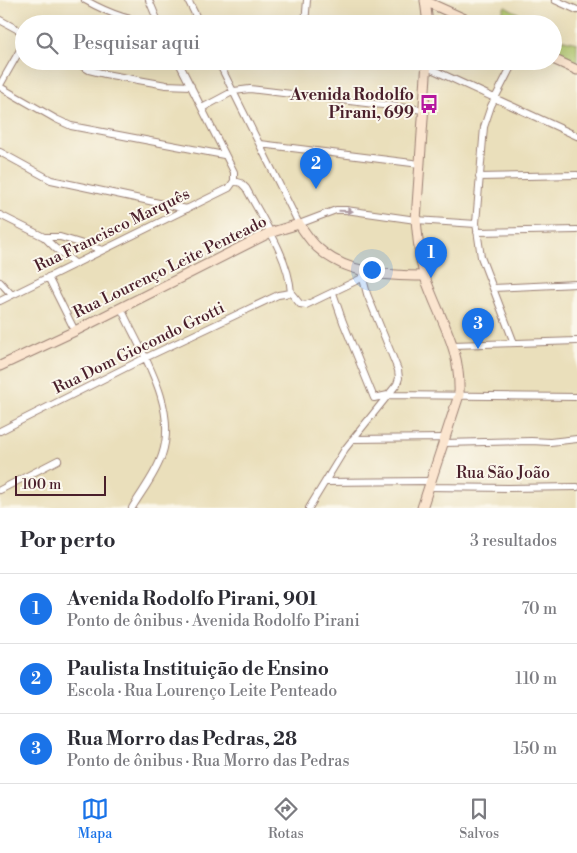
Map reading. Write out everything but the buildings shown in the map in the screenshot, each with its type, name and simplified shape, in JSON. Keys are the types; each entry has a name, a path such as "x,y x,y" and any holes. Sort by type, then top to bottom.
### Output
{"main road":[{"path":"425,0 427,15"},
{"path":"425,0 457,15"},
{"path":"562,63 577,70"},
{"path":"422,508 459,395 460,376 453,345 424,276 416,220 427,70"},
{"path":"299,224 311,241 326,254 362,275 424,276"},
{"name":"Rua Lourenço Leite Penteado","path":"0,366 75,331 269,233 299,224"}],"street":[{"path":"85,0 115,15"},
{"path":"149,0 156,15"},
{"path":"188,0 196,15"},
{"path":"306,15 307,0"},
{"path":"555,0 577,10"},
{"path":"0,20 15,28"},
{"path":"15,59 0,86 70,126 224,154"},
{"path":"89,70 166,86 191,86"},
{"path":"183,70 234,172 234,181 241,183 246,188 283,260 291,293 300,304 306,305 362,275 398,370 398,381 354,439 309,508"},
{"path":"223,70 299,224"},
{"path":"439,70 577,136"},
{"path":"509,70 495,98 484,127 476,224 481,257 514,343"},
{"path":"202,108 234,91 250,89 424,110"},
{"path":"260,144 420,164"},
{"path":"0,152 51,180 187,209"},
{"path":"479,177 577,175"},
{"name":"Rua Francisco Marquês","path":"0,301 229,188 234,181"},
{"name":"Rua Lourenço Leite Penteado","path":"299,224 336,210 416,220 476,224"},
{"path":"0,215 44,238 76,264"},
{"path":"478,232 577,230"},
{"path":"44,238 60,237 103,250"},
{"path":"48,277 75,331"},
{"path":"0,282 12,295"},
{"path":"493,288 577,284"},
{"path":"333,292 374,398 388,396 459,395 577,397"},
{"name":"Rua Dom Giocondo Grotti","path":"0,431 278,295 291,293"},
{"path":"121,308 159,388 164,408 166,441 158,466 132,508"},
{"path":"453,345 577,341"},
{"path":"354,439 550,442 577,439"},
{"path":"0,490 58,460"},
{"name":"Rua São João","path":"325,482 508,488 577,487"}],"green space":[{"path":"505,6 522,15 501,15"},
{"path":"562,39 577,43 577,64 562,56"}],"place":[{"name":"Avenida Rodolfo Pirani, 699","path":"429,104"},
{"name":"Paulista Instituição de Ensino","path":"316,189"},
{"name":"Avenida Rodolfo Pirani, 901","path":"431,278"},
{"name":"Rua Morro das Pedras, 28","path":"478,349"}]}
